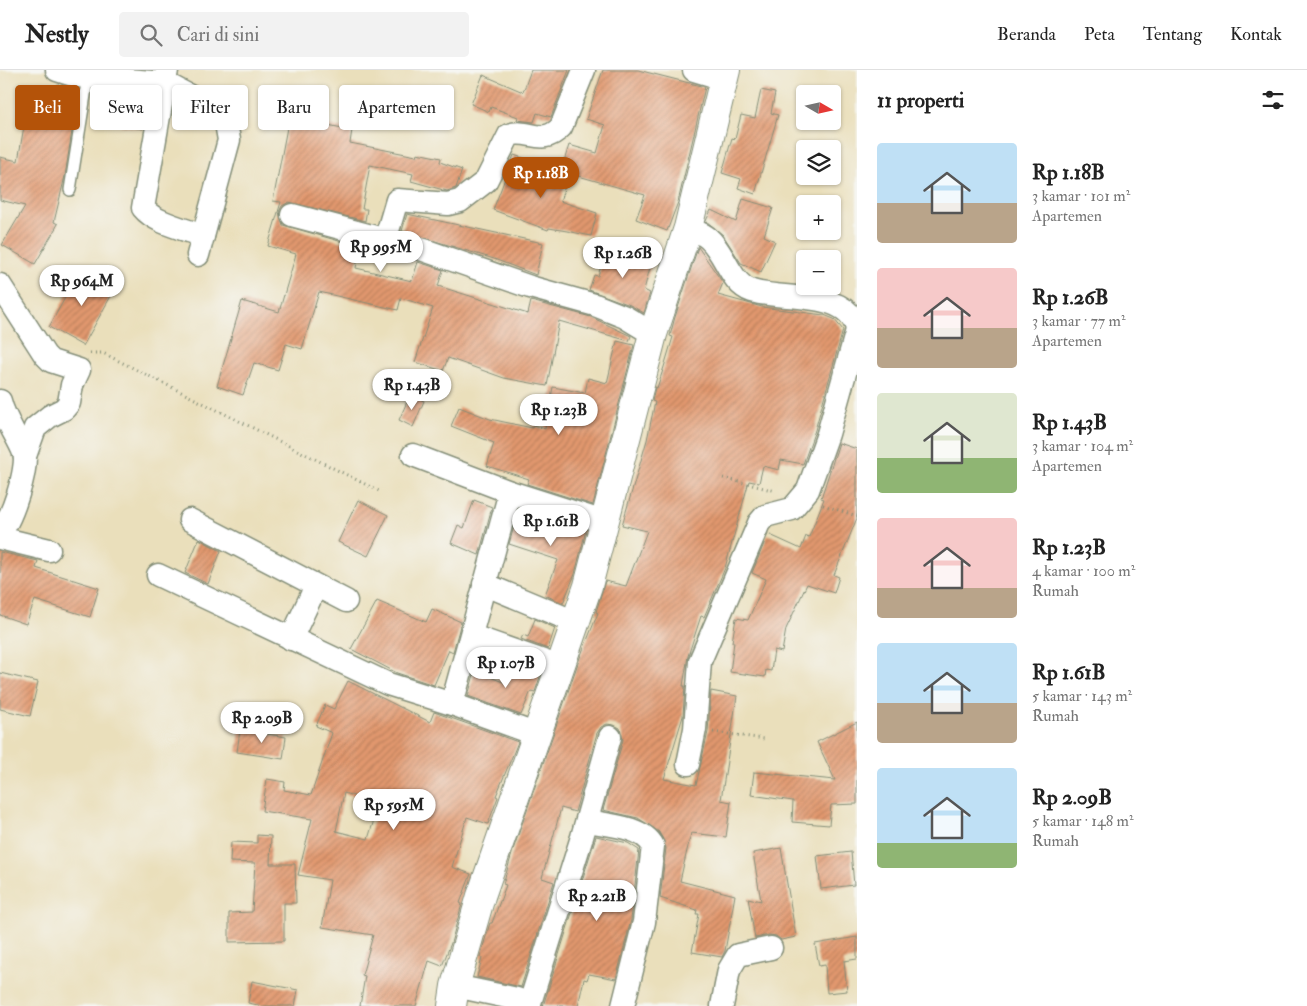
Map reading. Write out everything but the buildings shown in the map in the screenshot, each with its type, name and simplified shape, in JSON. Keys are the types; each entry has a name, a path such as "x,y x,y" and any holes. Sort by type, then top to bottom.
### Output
{"street":[{"path":"57,70 66,75 166,76 222,113 229,140 200,245 148,213 144,208 166,76"},
{"path":"385,241 398,200 448,204 460,201 486,181 509,135 515,133 545,138 554,134 561,127 584,70"},
{"path":"610,737 587,821 529,1006 516,999 453,996 481,896 535,734 588,586 653,334 688,228 725,75 694,70"},
{"path":"292,215 424,250 530,287 596,305 625,317 653,334"},
{"path":"688,228 708,238 736,278 750,290 837,304 851,313 857,329 828,434 808,490 792,509 765,516 759,523 700,661 695,729 688,764"},
{"path":"0,286 45,355 52,361 79,370 72,385 70,403 35,428 25,456 10,518 0,532"},
{"path":"0,400 25,456"},
{"path":"413,455 510,492 604,522"},
{"path":"452,704 510,492"},
{"path":"190,520 346,601"},
{"path":"0,538 49,550"},
{"path":"158,575 388,684 452,704 535,734"},
{"path":"484,584 575,622"},
{"path":"290,639 316,586"},
{"path":"472,636 560,667"},
{"path":"587,821 638,832 647,837 653,846 644,922 623,1006"},
{"path":"722,1006 729,970 738,956 771,948"}],"lane":[{"path":"70,190 88,76"}],"path":[{"path":"79,370 89,353 103,353 381,492"},
{"path":"695,729 765,739"}]}
